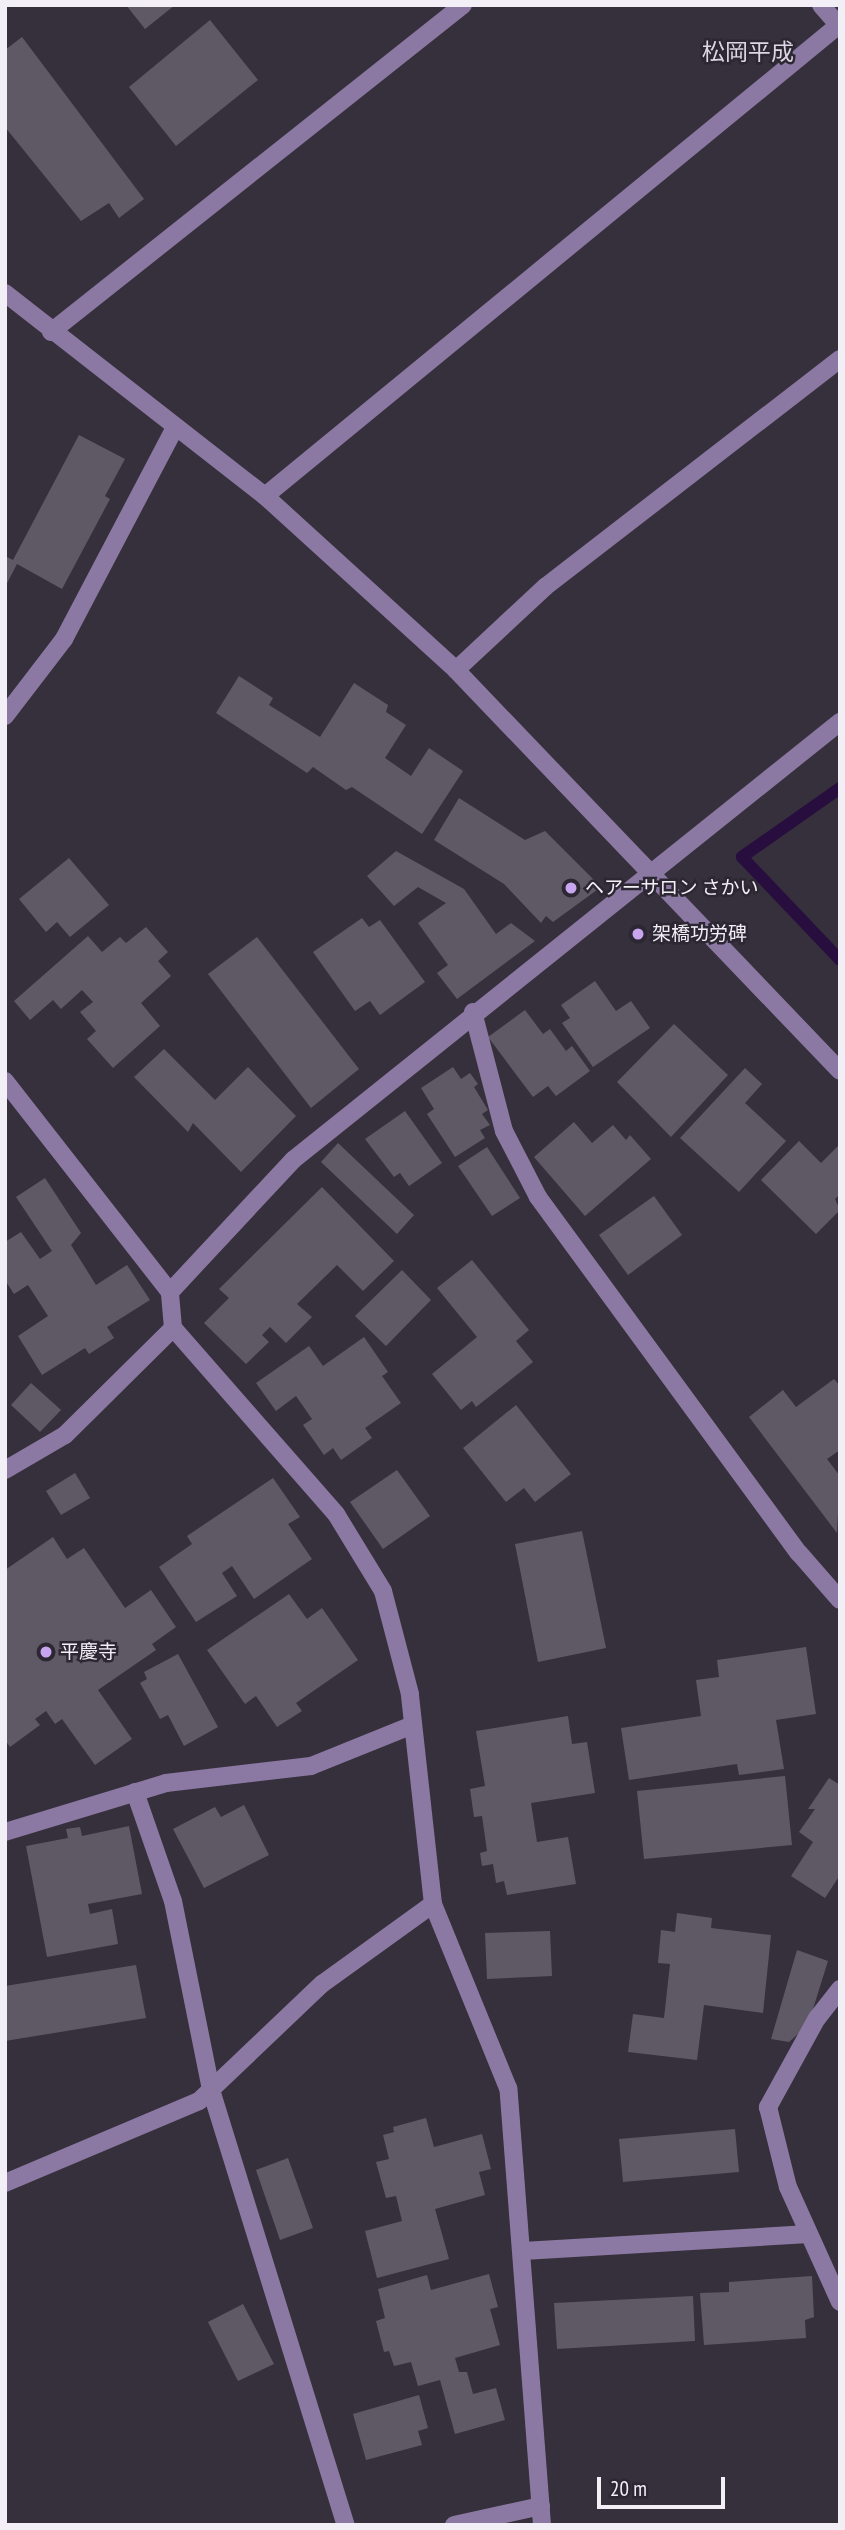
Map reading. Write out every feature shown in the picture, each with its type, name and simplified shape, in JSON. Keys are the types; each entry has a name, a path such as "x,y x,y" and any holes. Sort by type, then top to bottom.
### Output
{"street":[{"path":"51,332 463,5"},
{"path":"265,496 839,25 821,5"},
{"path":"5,293 51,332 265,496 456,670 840,1071"},
{"path":"456,670 545,587 840,359"},
{"path":"5,716 64,639 175,428"},
{"path":"170,1292 293,1160 472,1012 840,722"},
{"path":"472,1012 504,1131 538,1198 799,1553 840,1600"},
{"path":"5,1081 170,1292 173,1328 336,1514 383,1591 410,1694 433,1904 508,2088 523,2251 542,2516 454,2525"},
{"path":"5,1470 65,1435 173,1328"},
{"path":"5,1832 166,1783 311,1766 413,1726"},
{"path":"135,1792 173,1901 211,2090 346,2525"},
{"path":"5,2183 199,2101 321,1984 433,1904"},
{"path":"840,1989 817,2018 768,2107 788,2187 840,2302"},
{"path":"523,2251 808,2234"}],"building":[{"path":"126,5 175,5 145,29"},
{"path":"210,20 258,80 176,146 129,87"},
{"path":"22,37 144,199 119,218 109,203 81,221 5,127 5,50"},
{"path":"79,435 125,459 105,496 110,499 62,589 17,564 5,587 5,556 13,560"},
{"path":"239,676 273,698 269,705 320,737 354,683 388,705 386,712 406,725 385,758 411,776 429,748 463,771 422,834 352,787 346,790 313,767 307,773 216,713"},
{"path":"459,798 525,840 545,831 601,887 553,922 546,916 541,923 504,884 434,840"},
{"path":"396,851 464,889 496,934 511,923 535,941 457,999 437,973 448,965 418,923 446,903 418,887 394,906 367,876"},
{"path":"69,858 109,905 70,937 57,922 46,932 19,899"},
{"path":"362,918 369,927 380,920 425,982 380,1015 370,1001 355,1011 313,952"},
{"path":"146,927 168,952 158,961 171,976 141,1003 160,1026 113,1068 87,1039 96,1031 80,1012 93,1002 82,990 61,1009 53,1000 30,1020 14,1001 88,936 102,952 120,937 126,943"},
{"path":"257,937 359,1069 311,1108 208,974"},
{"path":"595,981 616,1011 631,1001 650,1028 593,1067 562,1023 570,1018 561,1005"},
{"path":"525,1010 543,1034 550,1029 566,1051 572,1046 590,1071 556,1096 548,1086 533,1097 488,1037"},
{"path":"674,1024 728,1075 671,1137 617,1082"},
{"path":"164,1049 215,1100 248,1067 296,1116 241,1172 193,1123 188,1132 134,1077"},
{"path":"453,1067 461,1079 470,1073 478,1084 474,1087 488,1110 482,1114 490,1125 480,1130 485,1138 455,1157 427,1114 434,1109 421,1088"},
{"path":"745,1068 762,1084 745,1103 786,1141 739,1192 680,1138"},
{"path":"405,1111 442,1163 409,1186 400,1173 394,1177 365,1139"},
{"path":"574,1122 592,1143 613,1125 626,1140 630,1135 651,1159 585,1216 534,1157"},
{"path":"799,1141 821,1163 840,1144 840,1194 835,1199 840,1210 816,1234 761,1180"},
{"path":"338,1143 414,1215 397,1234 321,1162"},
{"path":"487,1147 520,1198 492,1216 458,1166"},
{"path":"45,1178 81,1233 71,1245 96,1285 127,1265 150,1300 107,1327 114,1338 89,1354 85,1348 42,1375 18,1336 48,1316 28,1285 14,1294 5,1280 5,1242 21,1232 40,1259 52,1251 16,1197"},
{"path":"322,1187 394,1261 363,1291 337,1265 297,1304 312,1317 286,1343 270,1327 262,1335 269,1342 246,1364 204,1323 229,1298 219,1289"},
{"path":"654,1196 682,1235 628,1275 599,1235"},
{"path":"472,1260 529,1330 516,1341 533,1362 476,1407 472,1401 461,1410 432,1374 477,1337 437,1288"},
{"path":"402,1270 431,1300 386,1346 355,1316"},
{"path":"364,1337 388,1372 382,1376 401,1403 365,1428 372,1438 341,1460 333,1448 324,1455 303,1425 312,1419 296,1396 276,1411 256,1383 309,1346 323,1366"},
{"path":"834,1379 840,1386 840,1450 827,1459 840,1476 837,1533 749,1417 783,1390 796,1407"},
{"path":"31,1383 61,1410 40,1432 11,1405"},
{"path":"516,1405 571,1474 535,1502 524,1488 506,1502 463,1448"},
{"path":"397,1470 430,1516 383,1549 350,1502"},
{"path":"75,1473 90,1498 61,1515 46,1491"},
{"path":"273,1478 300,1517 288,1524 312,1559 254,1599 232,1566 222,1573 237,1596 196,1622 159,1567 192,1544 187,1536"},
{"path":"582,1531 606,1648 538,1662 515,1544"},
{"path":"53,1537 67,1559 84,1548 125,1608 151,1590 176,1627 152,1644 156,1650 98,1690 132,1739 95,1765 62,1719 55,1724 46,1711 35,1719 40,1725 10,1747 5,1740 5,1570"},
{"path":"289,1594 307,1619 322,1608 358,1660 296,1703 302,1711 277,1727 256,1696 245,1704 207,1650"},
{"path":"806,1647 816,1714 776,1720 784,1769 739,1775 737,1764 629,1780 621,1728 701,1716 696,1680 719,1677 717,1660"},
{"path":"178,1654 218,1727 184,1746 168,1715 160,1719 140,1683 147,1679 144,1672"},
{"path":"568,1716 572,1744 587,1742 595,1793 531,1803 537,1842 568,1837 576,1884 507,1895 504,1881 496,1883 493,1864 482,1866 480,1853 487,1851 482,1816 474,1817 470,1789 485,1786 476,1731"},
{"path":"785,1776 792,1845 644,1859 637,1791"},
{"path":"829,1778 840,1785 840,1875 825,1898 791,1876 813,1842 799,1832 815,1809 808,1809"},
{"path":"244,1805 269,1855 204,1888 173,1829 215,1807 221,1817"},
{"path":"129,1826 142,1894 88,1904 90,1914 112,1909 118,1944 47,1957 26,1846 68,1838 66,1829 80,1827 82,1836"},
{"path":"677,1913 712,1918 711,1928 771,1935 763,2013 704,2005 697,2060 628,2052 633,2014 664,2018 670,1964 658,1963 661,1930 675,1932"},
{"path":"550,1931 552,1976 487,1979 485,1933"},
{"path":"797,1950 828,1961 808,2025 789,2042 771,2039"},
{"path":"136,1965 146,2018 5,2041 5,1986"},
{"path":"426,2118 434,2147 482,2134 491,2169 479,2172 485,2195 435,2209 449,2259 377,2278 365,2231 402,2221 396,2196 386,2198 376,2162 389,2159 383,2135 394,2132 393,2127"},
{"path":"735,2129 739,2172 623,2182 619,2139"},
{"path":"288,2158 313,2228 280,2240 256,2170"},
{"path":"489,2274 498,2307 490,2309 500,2345 455,2358 459,2372 467,2372 473,2394 496,2388 505,2420 455,2434 440,2380 418,2386 411,2362 394,2366 389,2351 384,2352 376,2321 385,2318 378,2289 427,2275 431,2290"},
{"path":"812,2276 814,2317 805,2320 806,2338 704,2345 700,2293 729,2292 729,2282"},
{"path":"693,2296 695,2341 557,2349 554,2303"},
{"path":"243,2304 274,2364 238,2381 208,2322"},
{"path":"419,2395 428,2428 418,2431 422,2445 366,2460 353,2414"}],"waterway":[{"path":"840,788 742,857 840,960"}],"place":[{"name":"ヘアーサロン さかい","path":"571,888"},
{"name":"架橋功労碑","path":"638,934"},
{"name":"平慶寺","path":"46,1652"}],"district":[{"name":"松岡平成","path":"748,52"}]}
